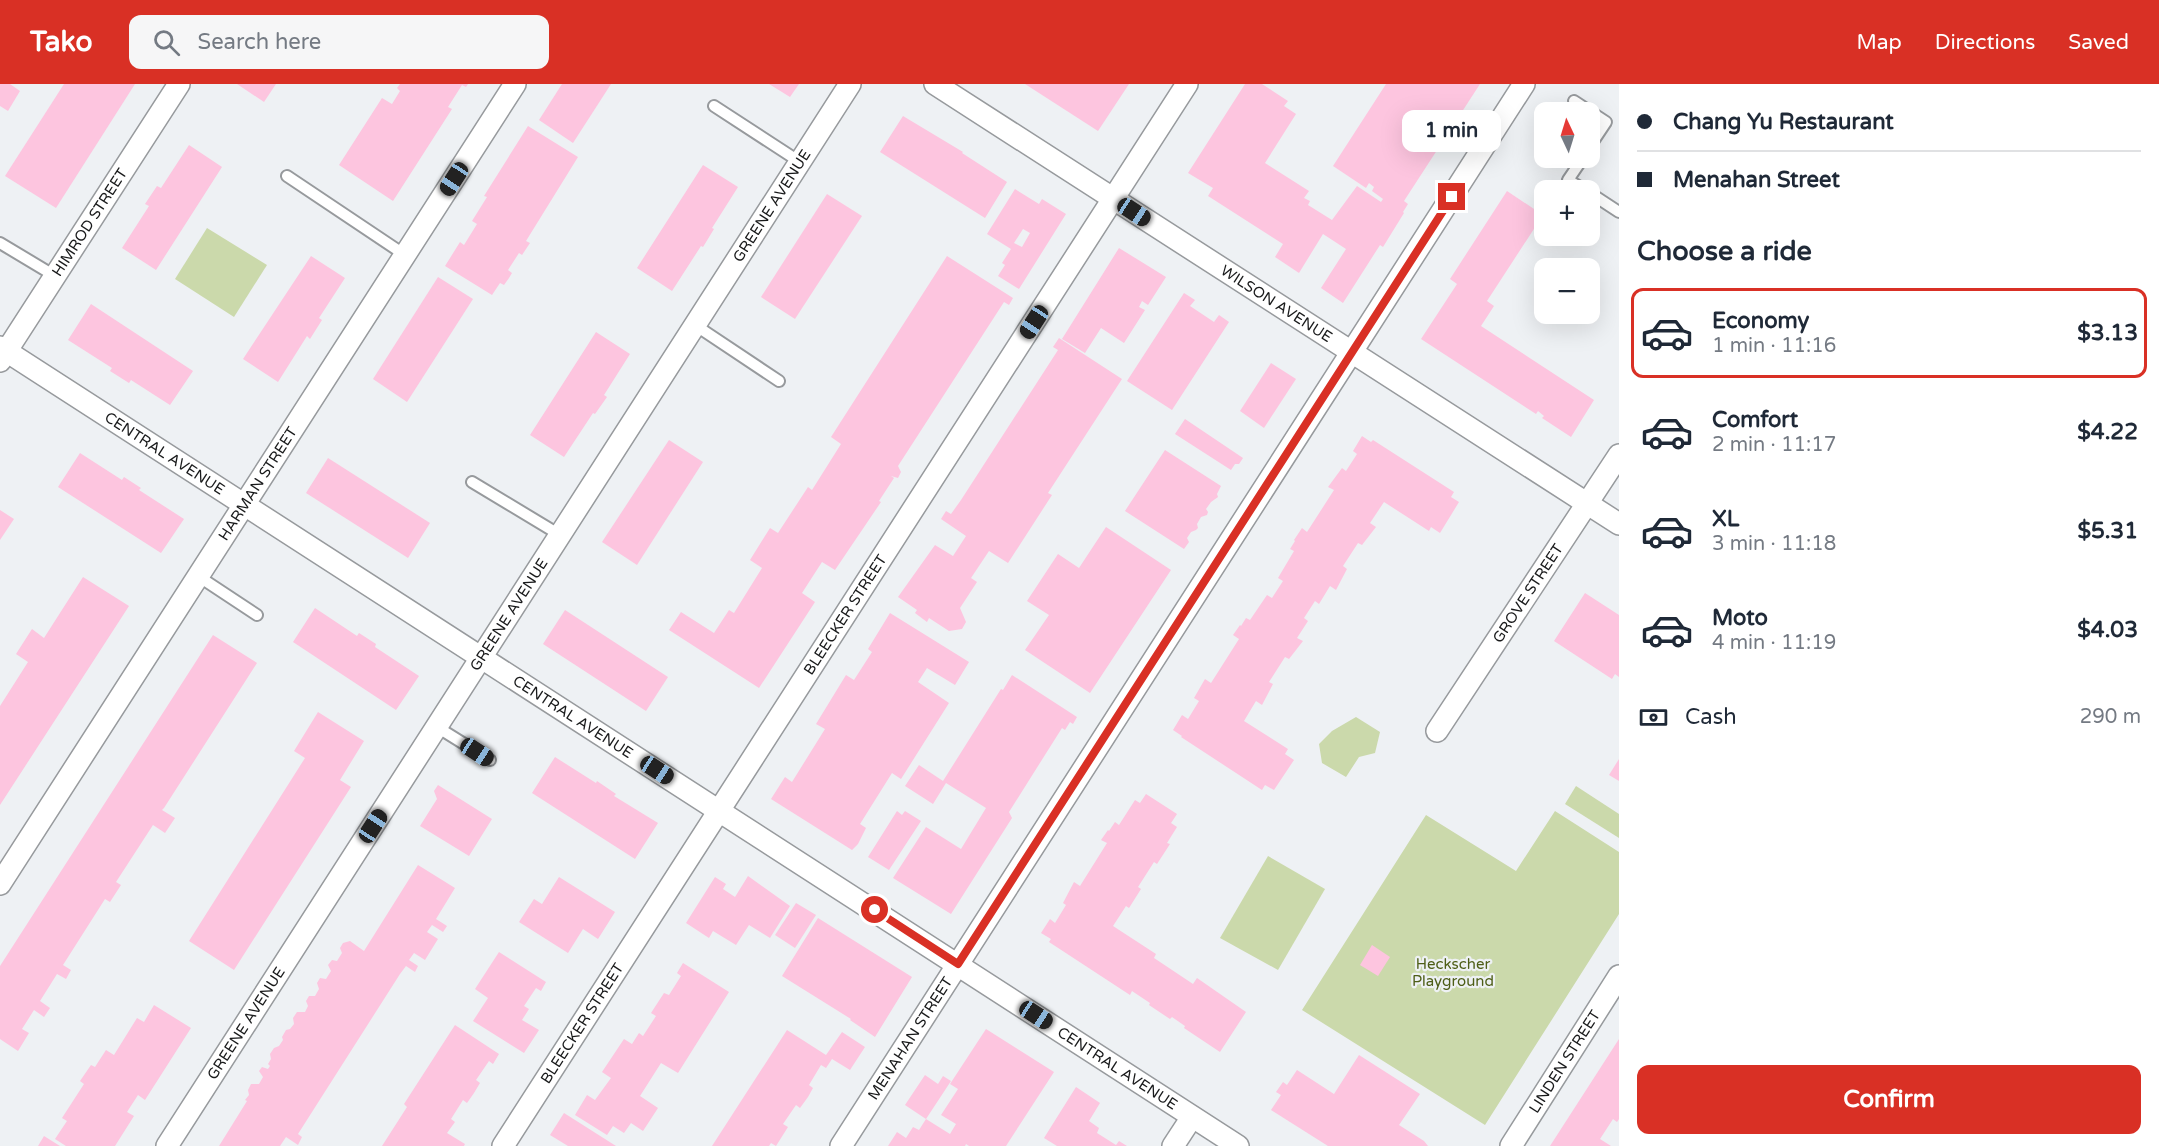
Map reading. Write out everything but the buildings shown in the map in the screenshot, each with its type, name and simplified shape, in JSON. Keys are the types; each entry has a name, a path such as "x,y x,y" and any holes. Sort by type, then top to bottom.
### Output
{"street":[{"name":"HIMROD STREET","path":"2,353 55,276 179,84"},
{"name":"HARMAN STREET","path":"0,884 515,84"},
{"name":"GREENE AVENUE","path":"167,1146 850,84"},
{"name":"WILSON AVENUE","path":"935,84 1619,524"},
{"name":"BLEECKER STREET","path":"503,1146 1187,84"},
{"name":"MENAHAN STREET","path":"841,1146 1524,84"},
{"name":"CENTRAL AVENUE","path":"2,353 244,504 1239,1146"},
{"name":"GROVE STREET","path":"1437,730 1619,455"},
{"name":"LINDEN STREET","path":"1510,1146 1619,976"},
{"path":"1173,1146 1192,1117"}],"lane":[{"path":"714,106 800,162"},
{"path":"1600,118 1606,122 1600,131"},
{"path":"287,176 405,255"},
{"path":"1600,200 1619,212"},
{"path":"0,243 55,276"},
{"path":"695,326 779,381"},
{"path":"472,482 560,536"},
{"path":"198,576 257,615"},
{"path":"437,727 490,760"}],"green space":[{"path":"207,228 267,265 234,317 175,279"},
{"path":"1356,717 1380,732 1375,753 1359,757 1346,777 1322,763 1319,744 1332,731"},
{"path":"1576,786 1619,814 1619,838 1565,804"},
{"name":"Heckscher Playground","path":"1555,811 1619,852 1619,914 1485,1125 1302,1010 1426,815 1516,871"},
{"path":"1268,856 1325,889 1278,970 1220,938"}],"route":[{"path":"875,910 958,964 1452,197"}]}
